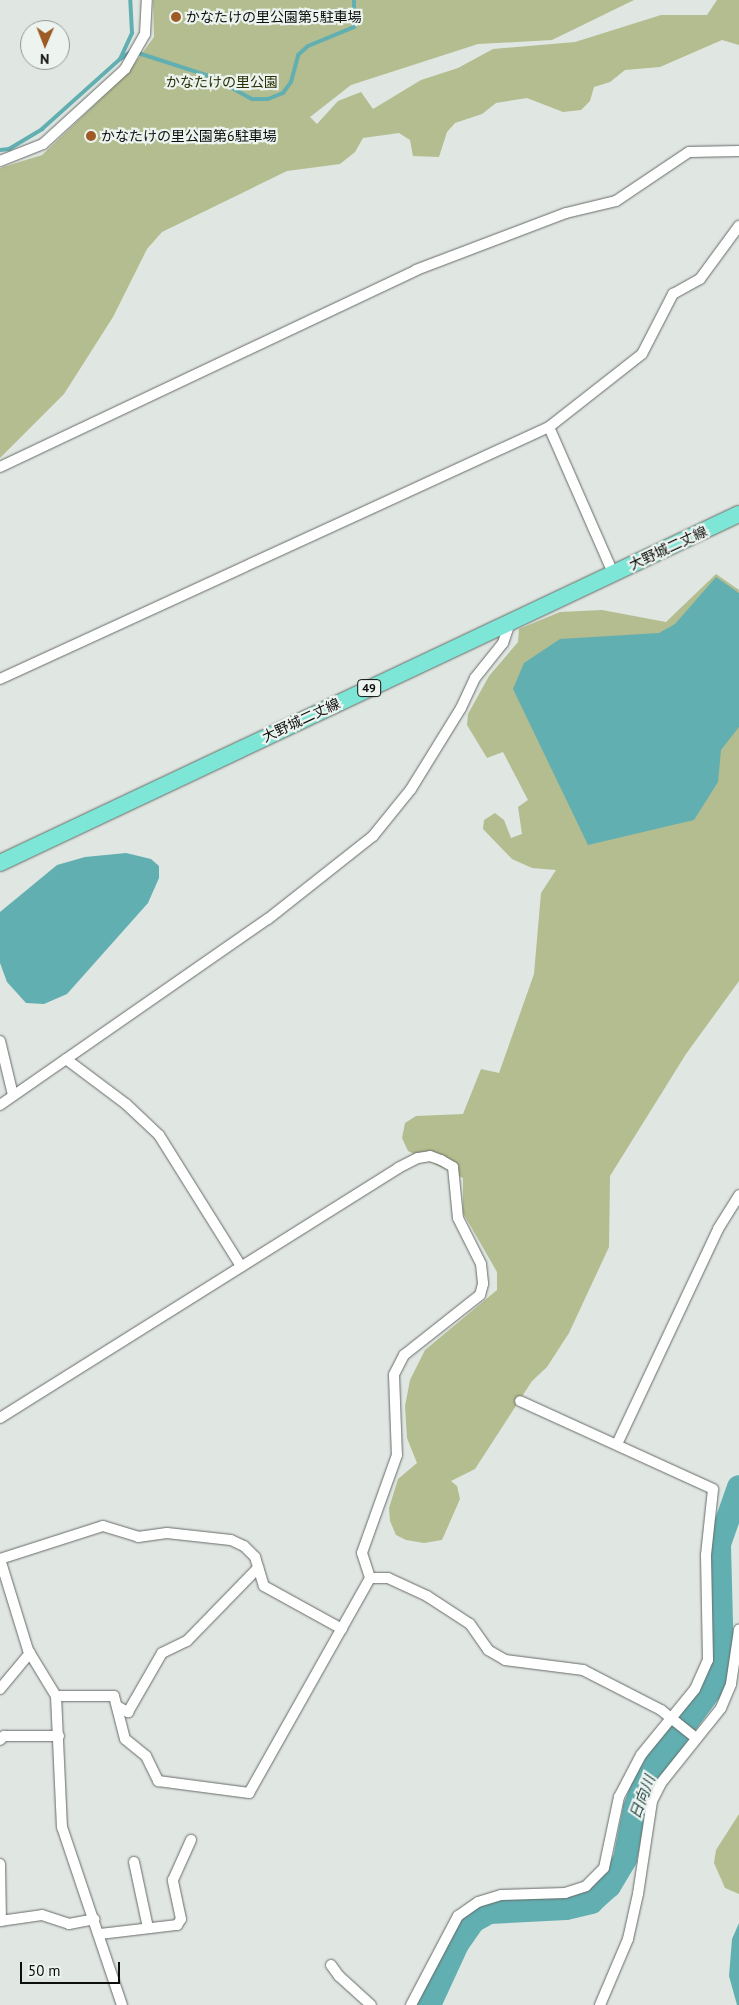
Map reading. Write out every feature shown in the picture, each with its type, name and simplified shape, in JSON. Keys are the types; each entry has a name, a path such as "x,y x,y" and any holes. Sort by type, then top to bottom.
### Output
{"main road":[{"name":"大野城二丈線","path":"0,863 511,620 739,514"}],"street":[{"path":"0,161 43,144 124,70 145,34 147,0"},
{"path":"0,467 416,270 566,213 616,201 688,152 739,151"},
{"path":"0,678 548,427 642,354 673,294 700,279 739,226"},
{"path":"548,427 613,573"},
{"path":"0,1105 268,919 373,836 406,795 461,708 475,678 503,643 511,620"},
{"path":"0,1041 13,1095"},
{"path":"66,1059 126,1104 159,1135 241,1266"},
{"path":"0,1418 411,1161 430,1156 453,1167 458,1218 481,1264 483,1284 480,1295 404,1354 394,1375 397,1455 362,1554 370,1578 248,1793 158,1781 146,1756 125,1739 114,1696 56,1696"},
{"path":"617,1444 718,1229 739,1195"},
{"path":"411,2005 447,1934 458,1916 471,1906 501,1895 565,1893 586,1886 604,1868 619,1797 641,1755 670,1716 695,1689 708,1660 706,1555 713,1489 520,1400"},
{"path":"122,2005 95,1919 62,1827 56,1696 30,1654 0,1559 103,1526 138,1537 167,1533 231,1540 244,1546 255,1557 264,1586 342,1629"},
{"path":"117,1706 128,1712 162,1653 187,1641 258,1568"},
{"path":"370,1578 388,1578 427,1596 470,1624 488,1650 505,1660 583,1670 670,1716 696,1738"},
{"path":"600,2005 628,1939 638,1894 652,1801 696,1738 721,1708 731,1684 739,1630"},
{"path":"0,1689 30,1654"},
{"path":"0,1740 4,1736 59,1736"},
{"path":"100,1934 177,1925 181,1919 173,1880 191,1840"},
{"path":"134,1862 148,1928"},
{"path":"0,1864 1,1921 42,1915 69,1924 95,1919"},
{"path":"331,1965 339,1976 370,2005"}],"green space":[{"name":"かなたけの里公園","path":"153,0 634,0 552,40 478,44 351,85 310,117 317,124 338,101 361,92 373,109 421,80 458,68 493,49 575,42 661,15 707,15 717,0 739,0 739,45 722,40 660,67 625,70 610,82 594,87 590,101 581,110 563,112 527,98 496,103 482,114 455,123 447,132 439,157 413,156 410,140 399,133 363,138 355,152 340,164 287,171 162,232 147,249 113,317 64,394 0,458 0,168 42,155 127,74 154,37"},
{"path":"716,574 739,590 721,747 739,719 739,981 686,1054 610,1176 609,1247 569,1333 547,1367 532,1381 475,1469 451,1481 457,1486 460,1499 442,1540 424,1543 406,1540 396,1535 390,1521 389,1508 398,1479 417,1463 407,1438 405,1406 410,1380 425,1350 497,1290 497,1272 463,1213 463,1178 408,1151 402,1138 405,1123 416,1116 463,1114 481,1069 499,1073 534,974 541,893 556,870 532,868 512,859 483,829 484,820 495,813 504,820 511,838 522,834 518,807 528,800 503,752 487,758 467,725 468,714 489,676 518,642 519,629 560,612 602,610 666,622"},
{"path":"739,1814 739,1894 725,1888 714,1863 716,1850"}],"water":[{"path":"716,577 739,593 739,727 721,750 718,782 694,820 588,845 513,689 524,663 560,639 659,633 675,624"},
{"path":"126,853 151,859 159,866 159,878 148,903 67,994 44,1004 26,1003 7,982 0,963 0,912 57,865 85,857"},
{"path":"739,1923 739,2005 737,2005 729,1976 732,1939"}],"waterway":[{"path":"0,150 9,149 42,129 120,59 132,33 130,0"},
{"path":"120,59 132,51 212,77 252,99 268,99 283,93 291,82 298,55 308,46 354,27 354,0"},
{"name":"日向川","path":"429,2005 457,1944 473,1921 489,1912 566,1908 591,1902 609,1886 625,1859 635,1808 643,1786 659,1759 715,1684 722,1661 719,1544 739,1487"}],"place":[{"name":"かなたけの里公園第5駐車場","path":"176,17"},
{"name":"かなたけの里公園第6駐車場","path":"91,136"}]}
